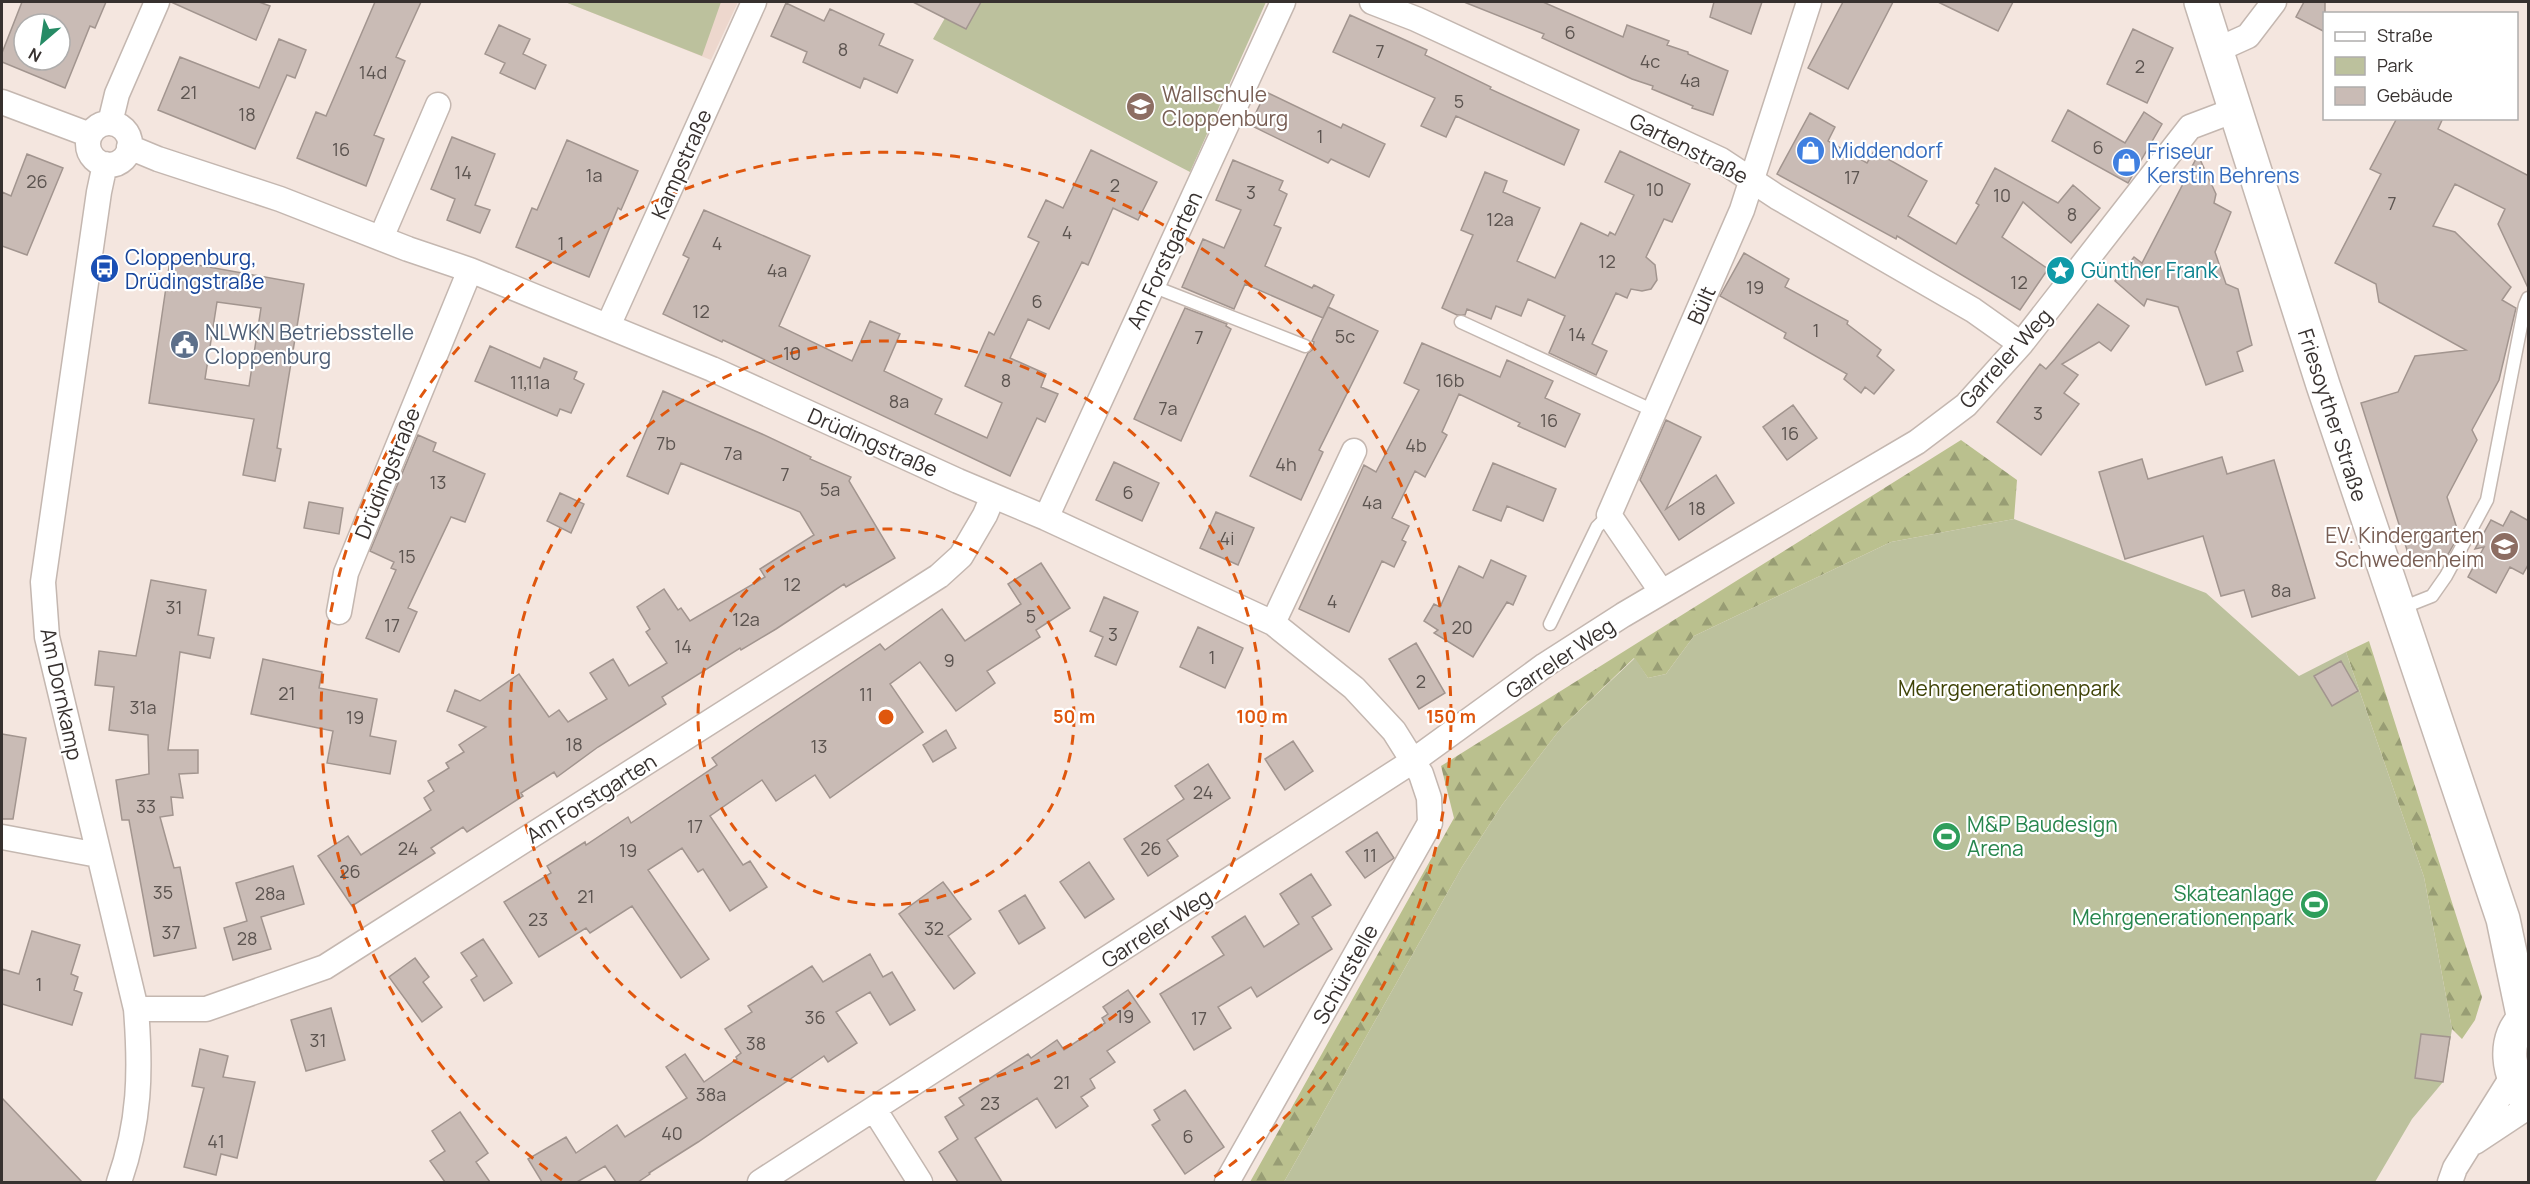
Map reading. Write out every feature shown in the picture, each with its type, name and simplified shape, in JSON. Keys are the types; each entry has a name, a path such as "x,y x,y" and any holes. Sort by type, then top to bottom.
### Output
{"street":[{"path":"110,123 117,93 157,2"},
{"name":"Kampstraße","path":"608,326 754,2"},
{"name":"Am Forstgarten","path":"1046,518 1283,2"},
{"name":"Gartenstraße","path":"1372,2 1416,19 1721,160 1777,197 1973,310 2021,344"},
{"name":"Bült","path":"1609,515 1742,210 1809,2"},
{"name":"Friesoyther Straße","path":"2201,2 2397,610 2503,919 2526,1018 2513,1040 2509,1058 2520,1089"},
{"path":"2221,64 2248,36 2274,2"},
{"path":"2,102 90,135"},
{"path":"381,238 438,105"},
{"name":"Garreler Weg","path":"760,1182 1413,761 1545,665 1661,591 1917,442 1966,405 2021,344 2190,127 2235,110"},
{"path":"110,123 125,130 129,138 129,147 121,161 105,164 92,156 88,142 90,135 102,124 110,123"},
{"name":"Drüdingstraße","path":"129,147 158,159 280,199 470,270 712,369 1046,518 1273,623 1354,688 1394,731 1413,761"},
{"name":"Am Dornkamp","path":"105,164 99,192 43,582 46,637 136,1009 140,1056 137,1116 119,1182"},
{"name":"Drüdingstraße","path":"339,612 346,573 470,270"},
{"path":"1273,623 1354,451"},
{"name":"Am Forstgarten","path":"136,1009 206,1009 325,967 939,576 961,556 985,515 993,496"},
{"path":"1609,515 1661,591"},
{"name":"Schürstelle","path":"1227,1182 1430,823 1429,798 1413,761"},
{"path":"2,837 99,855"},
{"name":"Friesoyther Straße","path":"2503,919 2529,957"},
{"path":"2450,1182 2455,1168 2470,1145 2520,1089"},
{"path":"2470,1145 2529,1107"},
{"path":"874,1109 920,1182"}],"lane":[{"path":"1152,286 1305,346"},
{"path":"2397,610 2432,596 2446,576 2487,500 2525,305 2529,298"},
{"path":"1461,322 1654,411"},
{"path":"1550,624 1597,527 1609,515"}],"shaded area":[{"path":"565,2 738,2 711,60"}],"green space":[{"path":"565,2 721,2 702,56"},
{"name":"Wallschule Cloppenburg","path":"981,2 1266,2 1190,172 933,39 945,18 966,29"},
{"path":"1961,440 2017,480 2014,519 1891,542 1694,636 1666,674 1648,678 1634,658 1561,728 1502,805 1462,867 1284,1182 1250,1182 1454,818 1441,766"},
{"name":"M&P Baudesign Arena","path":"2014,519 2206,593 2299,676 2346,652 2424,877 2452,1029 2443,1082 2412,1119 2375,1182 1284,1182 1462,867 1502,805 1561,728 1635,658 1648,678 1666,674 1694,636 1891,542"},
{"path":"2369,641 2482,997 2475,1020 2462,1039 2452,1029 2424,877 2346,652"}],"building":[{"path":"22,2 106,2 95,28 90,26 72,71 72,12 18,12"},
{"path":"171,2 259,2 270,6 256,40"},
{"path":"375,2 421,2 396,57 405,61 374,135 384,139 366,186 297,158 316,112 326,116"},
{"path":"913,2 981,2 966,29"},
{"path":"1464,2 1543,2 1623,37 1627,25 1669,41 1667,45 1728,71 1713,115 1692,108 1693,106 1652,89 1653,86 1632,79 1542,38 1544,34"},
{"path":"1714,2 1762,2 1751,34 1710,17"},
{"path":"1843,2 1893,2 1848,89 1808,68"},
{"path":"1938,2 2013,2 1998,31"},
{"path":"2304,2 2325,2 2323,31 2296,17"},
{"path":"786,3 824,21 830,9 884,34 879,45 913,60 897,93 864,78 860,88 803,62 807,52 771,36"},
{"path":"1350,15 1427,50 1425,55 1491,87 1490,89 1579,130 1564,165 1456,116 1446,137 1421,126 1435,98 1333,52"},
{"path":"499,25 530,39 523,54 546,65 535,89 500,73 505,63 485,54"},
{"path":"12,28 12,66 2,62 2,53"},
{"path":"2133,29 2173,48 2147,103 2107,84"},
{"path":"279,39 306,50 295,78 287,75 255,149 158,110 180,57 259,88"},
{"path":"26,72 71,72 65,88"},
{"path":"1266,92 1341,128 1343,124 1385,144 1369,177 1331,159 1328,163 1250,125"},
{"path":"2068,110 2125,143 2144,112 2162,124 2128,183 2052,141"},
{"path":"1810,113 1835,127 1828,141 1867,163 1874,151 1927,181 1908,216 1956,244 1979,205 1976,203 1995,168 2058,203 2073,185 2100,208 2071,243 2023,202 2002,237 2048,269 2020,310 1897,236 1896,239 1777,174"},
{"path":"2396,120 2442,120 2438,129 2529,176 2529,290 2498,224 2505,209 2455,184 2433,226 2455,232 2511,287 2502,300 2516,308 2499,380 2472,430 2477,440 2447,497 2459,535 2447,556 2412,566 2361,403 2398,392 2415,356 2466,350 2379,302 2376,284 2335,263 2381,174 2370,169"},
{"path":"452,137 495,154 475,205 490,210 480,233 447,220 455,199 431,189"},
{"path":"567,140 638,171 621,210 618,208 589,277 516,247 532,208 537,210"},
{"path":"1091,150 1157,182 1138,220 1113,208 1088,265 1082,262 1049,329 1028,319 1010,358 1046,374 1041,387 1058,394 1045,422 1037,418 1010,476 723,340 722,342 663,314 689,258 683,255 704,210 810,256 779,326 852,361 870,321 900,334 884,371 942,399 935,414 987,438 1002,403 965,386 989,332 994,335 1039,242 1028,237 1046,200 1063,208"},
{"path":"1620,151 1690,184 1672,222 1664,219 1646,257 1655,265 1657,280 1651,289 1642,291 1631,289 1627,298 1616,293 1592,344 1607,351 1596,375 1549,353 1565,316 1528,299 1521,316 1496,306 1491,319 1467,309 1465,315 1457,315 1442,308 1473,235 1461,230 1485,172 1507,181 1503,192 1540,208 1517,261 1555,278 1581,223 1608,236 1610,232 1615,235 1634,195 1605,182"},
{"path":"27,154 63,168 27,255 2,246 2,192 11,196"},
{"path":"2198,155 2216,194 2214,203 2231,212 2215,252 2226,284 2238,289 2252,345 2237,352 2243,371 2206,385 2178,307 2147,299 2144,306 2115,281 2134,257 2142,263"},
{"path":"1233,160 1283,181 1279,190 1287,194 1274,225 1281,228 1265,266 1312,288 1314,285 1334,295 1323,318 1245,284 1234,309 1182,287 1203,239 1224,248 1241,210 1216,200"},
{"path":"1744,253 1789,279 1785,287 1848,321 1847,324 1881,350 1877,356 1894,370 1874,394 1865,387 1861,393 1844,379 1847,374 1784,338 1786,333 1720,296"},
{"name":"NLWKN Betriebsstelle Cloppenburg","path":"170,260 304,284 277,448 281,449 275,481 243,475 254,419 149,403","holes":["217,302 261,308 249,386 205,379"]},
{"path":"2098,304 2129,326 2111,351 2099,342 2062,364 2078,375 2064,393 2079,404 2041,455 1997,422 2040,364 2046,369"},
{"path":"1328,307 1378,331 1319,450 1323,452 1301,500 1250,476 1308,353 1312,350 1314,342 1312,341"},
{"path":"1185,308 1227,324 1226,326 1231,329 1181,441 1134,419"},
{"path":"1422,343 1500,377 1507,360 1553,381 1545,398 1580,414 1565,447 1518,426 1520,423 1459,394 1442,432 1447,435 1425,477 1415,471 1392,518 1409,526 1402,540 1406,542 1394,567 1382,561 1349,632 1299,609 1364,465 1376,472 1419,390 1404,383"},
{"path":"490,346 540,368 544,358 577,372 574,379 584,384 571,413 560,409 557,416 475,381"},
{"path":"663,391 762,434 851,477 849,481 895,558 846,587 844,584 776,629 741,650 740,648 662,697 666,704 598,747 557,777 554,772 521,793 523,796 467,832 463,827 431,848 435,853 352,906 318,856 348,836 361,855 431,810 424,798 434,791 428,781 449,768 446,763 464,752 459,745 486,727 447,711 455,690 480,701 519,674 549,717 559,710 568,722 607,699 590,673 613,659 629,686 667,663 646,632 650,629 637,607 664,589 678,610 681,608 690,621 765,577 760,569 814,535 800,512 681,463 668,494 627,476"},
{"path":"1793,405 1817,438 1787,460 1763,427"},
{"path":"1666,420 1701,437 1666,509 1716,475 1734,503 1679,540 1640,480"},
{"path":"418,435 436,443 433,451 485,474 465,522 451,517 408,608 417,612 399,652 366,638 396,570 391,568 394,562 370,551"},
{"path":"2222,457 2227,474 2274,460 2315,598 2252,617 2244,590 2221,596 2203,536 2125,559 2099,472 2142,459 2148,479"},
{"path":"1114,462 1159,483 1142,521 1096,500"},
{"path":"1493,463 1556,489 1543,521 1507,506 1501,521 1473,510"},
{"path":"560,493 584,504 571,533 547,521"},
{"path":"309,502 343,508 339,534 304,528"},
{"path":"2511,511 2529,521 2529,563 2523,574 2510,567 2496,593 2468,577 2484,547 2475,549 2491,520 2503,526"},
{"path":"1216,512 1254,528 1238,565 1200,548"},
{"path":"1491,560 1526,576 1513,605 1507,602 1473,657 1434,633 1438,630 1424,621 1434,604 1440,607 1459,566 1483,578"},
{"path":"1041,563 1070,608 1036,630 1040,637 987,671 995,683 956,711 920,662 890,684 923,732 830,798 815,775 776,801 762,780 710,816 743,865 750,861 767,887 730,911 703,869 698,872 682,848 648,870 709,959 681,978 632,906 590,933 586,928 539,957 504,902 551,873 547,866 585,842 586,845 628,817 631,823 717,765 712,758 755,728 880,644 885,650 942,609 965,641 1021,604 1008,584"},
{"path":"151,580 206,590 198,635 214,638 210,658 180,652 168,750 198,750 198,773 179,774 183,798 171,797 173,815 160,817 174,868 180,867 196,948 154,956 129,820 122,820 116,780 149,774 148,735 109,730 114,687 95,685 99,651 136,656"},
{"path":"1104,597 1138,612 1116,665 1095,656 1103,637 1090,631"},
{"path":"1198,627 1243,648 1225,688 1180,667"},
{"path":"1416,643 1445,693 1419,709 1389,659"},
{"path":"263,659 322,672 319,688 377,699 370,736 396,741 390,774 327,763 333,731 251,714"},
{"path":"2341,661 2358,691 2332,706 2314,676"},
{"path":"946,730 956,748 933,762 923,745"},
{"path":"2,734 26,738 13,819 2,819"},
{"path":"1293,741 1313,771 1285,790 1265,759"},
{"path":"1208,764 1230,798 1167,840 1178,856 1148,876 1124,839 1184,799 1175,786"},
{"path":"1377,832 1394,858 1365,878 1346,852"},
{"path":"1089,862 1114,899 1085,918 1060,882"},
{"path":"293,866 304,904 261,917 271,949 233,960 224,928 247,921 236,883"},
{"path":"1311,874 1331,905 1312,917 1332,949 1257,997 1251,987 1218,1007 1231,1028 1194,1050 1160,994 1224,955 1212,937 1245,916 1264,947 1299,924 1280,894"},
{"path":"943,882 971,919 948,936 975,973 954,989 899,914"},
{"path":"1025,895 1045,928 1019,944 999,911"},
{"path":"32,931 80,945 71,974 78,977 74,990 82,993 72,1025 2,1004 2,969 19,974"},
{"path":"483,939 512,983 484,1001 471,980 477,976 461,953"},
{"path":"870,954 883,977 892,972 915,1010 890,1025 870,992 836,1012 857,1043 828,1062 824,1056 638,1182 616,1182 605,1166 577,1182 542,1182 528,1159 566,1137 576,1153 617,1125 625,1137 687,1098 666,1067 685,1054 704,1082 737,1059 736,1057 741,1053 725,1029 752,1012 748,1006 812,966 823,982"},
{"path":"415,958 429,977 423,982 442,1007 422,1022 389,977"},
{"path":"1128,990 1150,1022 1107,1051 1115,1062 1090,1079 1095,1088 1081,1097 1088,1106 1056,1128 1037,1098 975,1138 1002,1182 958,1182 939,1152 958,1139 945,1117 964,1105 959,1098 1028,1054 1031,1058 1057,1040 1064,1050 1105,1023 1102,1018 1108,1014 1103,1007"},
{"path":"331,1008 345,1060 306,1071 291,1020"},
{"path":"2421,1034 2450,1037 2443,1082 2415,1078"},
{"path":"200,1049 228,1056 223,1077 255,1082 237,1158 221,1154 216,1175 184,1167 204,1088 192,1086"},
{"path":"1185,1090 1224,1147 1185,1174 1152,1125 1160,1120 1154,1110"},
{"path":"2,1098 82,1182 2,1182"},
{"path":"460,1112 488,1153 476,1162 490,1182 445,1182 430,1161 445,1151 432,1131"}],"place":[{"name":"Wallschule Cloppenburg","path":"1141,106"},
{"name":"Middendorf","path":"1810,150"},
{"name":"Friseur Kerstin Behrens","path":"2126,163"},
{"name":"Cloppenburg, Drüdingstraße","path":"104,269"},
{"name":"Günther Frank","path":"2060,270"},
{"name":"NLWKN Betriebsstelle Cloppenburg","path":"184,344"},
{"name":"EV. Kindergarten Schwedenheim","path":"2505,547"},
{"name":"M&P Baudesign Arena","path":"1946,836"},
{"name":"Skateanlage Mehrgenerationenpark","path":"2315,905"}],"park label":[{"name":"Mehrgenerationenpark","path":"2009,688"}]}
